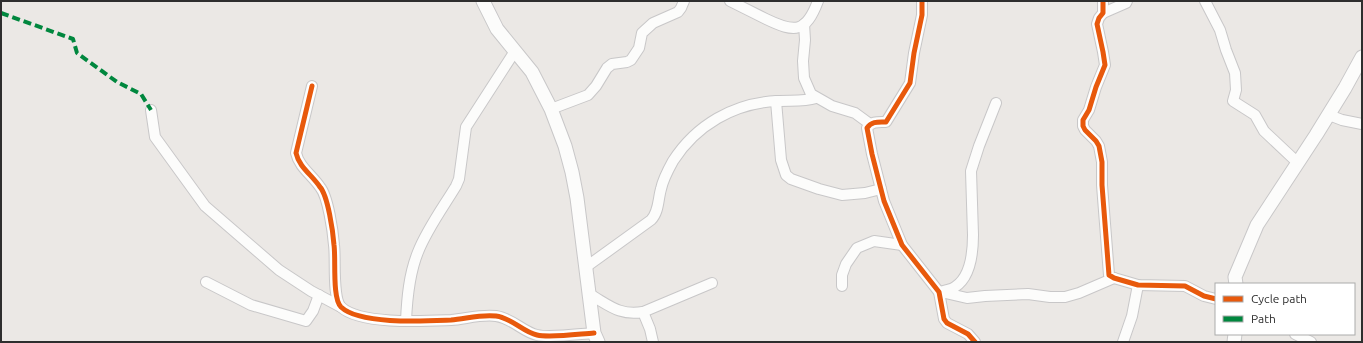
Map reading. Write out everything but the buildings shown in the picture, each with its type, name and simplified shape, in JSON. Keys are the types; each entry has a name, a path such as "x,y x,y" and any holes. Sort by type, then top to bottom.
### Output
{"street":[{"path":"151,110 155,137 205,206 279,270 346,311 366,318 406,321 451,320 495,316 509,320 536,335 596,338 572,172 565,146 551,109 532,72 497,29 483,1"},
{"path":"551,109 588,95 596,86 607,68 612,64 631,60 639,48 642,33 653,23 678,12 684,1"},
{"path":"730,1 784,27 795,28 804,24 814,12 818,1"},
{"path":"922,1 922,15 914,53 910,83 886,122 874,122 867,128 884,201 902,246 939,292 944,319 947,323 968,334 975,342"},
{"path":"1103,1 1103,13"},
{"path":"1127,1 1126,3 1103,13 1099,18 1097,24 1105,65 1089,110 1083,120 1085,130 1099,146 1102,162 1102,186 1109,275 1114,278 1138,285 1185,286 1204,296 1215,299"},
{"path":"1205,1 1220,30 1236,74 1236,90 1233,101 1255,115 1264,131 1298,163"},
{"path":"804,24 805,40 802,61 804,78 811,94 832,106 855,113 870,124"},
{"path":"406,321 408,287 418,252 459,179 466,127 515,51"},
{"path":"1236,283 1236,277 1257,225 1345,88 1362,57"},
{"path":"312,86 296,153 300,163 321,188 325,196 334,244 336,297 341,307"},
{"path":"586,267 655,216 661,188 667,172 680,151 694,134 713,120 734,110 752,105 776,101 804,101 816,98"},
{"path":"776,101 781,160 786,175 791,179 819,189 842,194 865,193 881,189"},
{"path":"939,292 952,288 961,282 969,266 973,235 971,171 996,103"},
{"path":"1328,115 1342,120 1362,124"},
{"path":"842,286 842,275 846,264 856,248 874,241 902,246"},
{"path":"939,292 967,298 1028,294 1050,297 1065,297 1079,293 1114,278"},
{"path":"206,282 251,305 306,321 313,311 319,295"},
{"path":"590,294 622,313 632,314 643,312 712,283"},
{"path":"1123,342 1132,316 1138,285"},
{"path":"643,312 650,329 653,342"},
{"path":"1297,335 1311,342"}],"marked path":[{"path":"1,13 73,39 77,53 117,82 141,94 151,110"}],"cycle path":[{"path":"922,1 922,15 914,53 910,83 886,122 873,123 867,128 884,201 902,245 939,292 944,319 947,323 968,334 975,342"},
{"path":"1103,1 1103,13 1097,24 1105,65 1089,110 1083,120 1083,126 1099,146 1102,162 1102,185 1109,275 1114,278 1138,285 1185,286 1204,296 1215,299"},
{"path":"312,86 296,153 300,163 323,192 330,214 335,251 335,287 338,302 341,307 350,313 363,317 394,321 451,320 479,316 496,316 507,319 537,335 557,336 594,333"}]}
